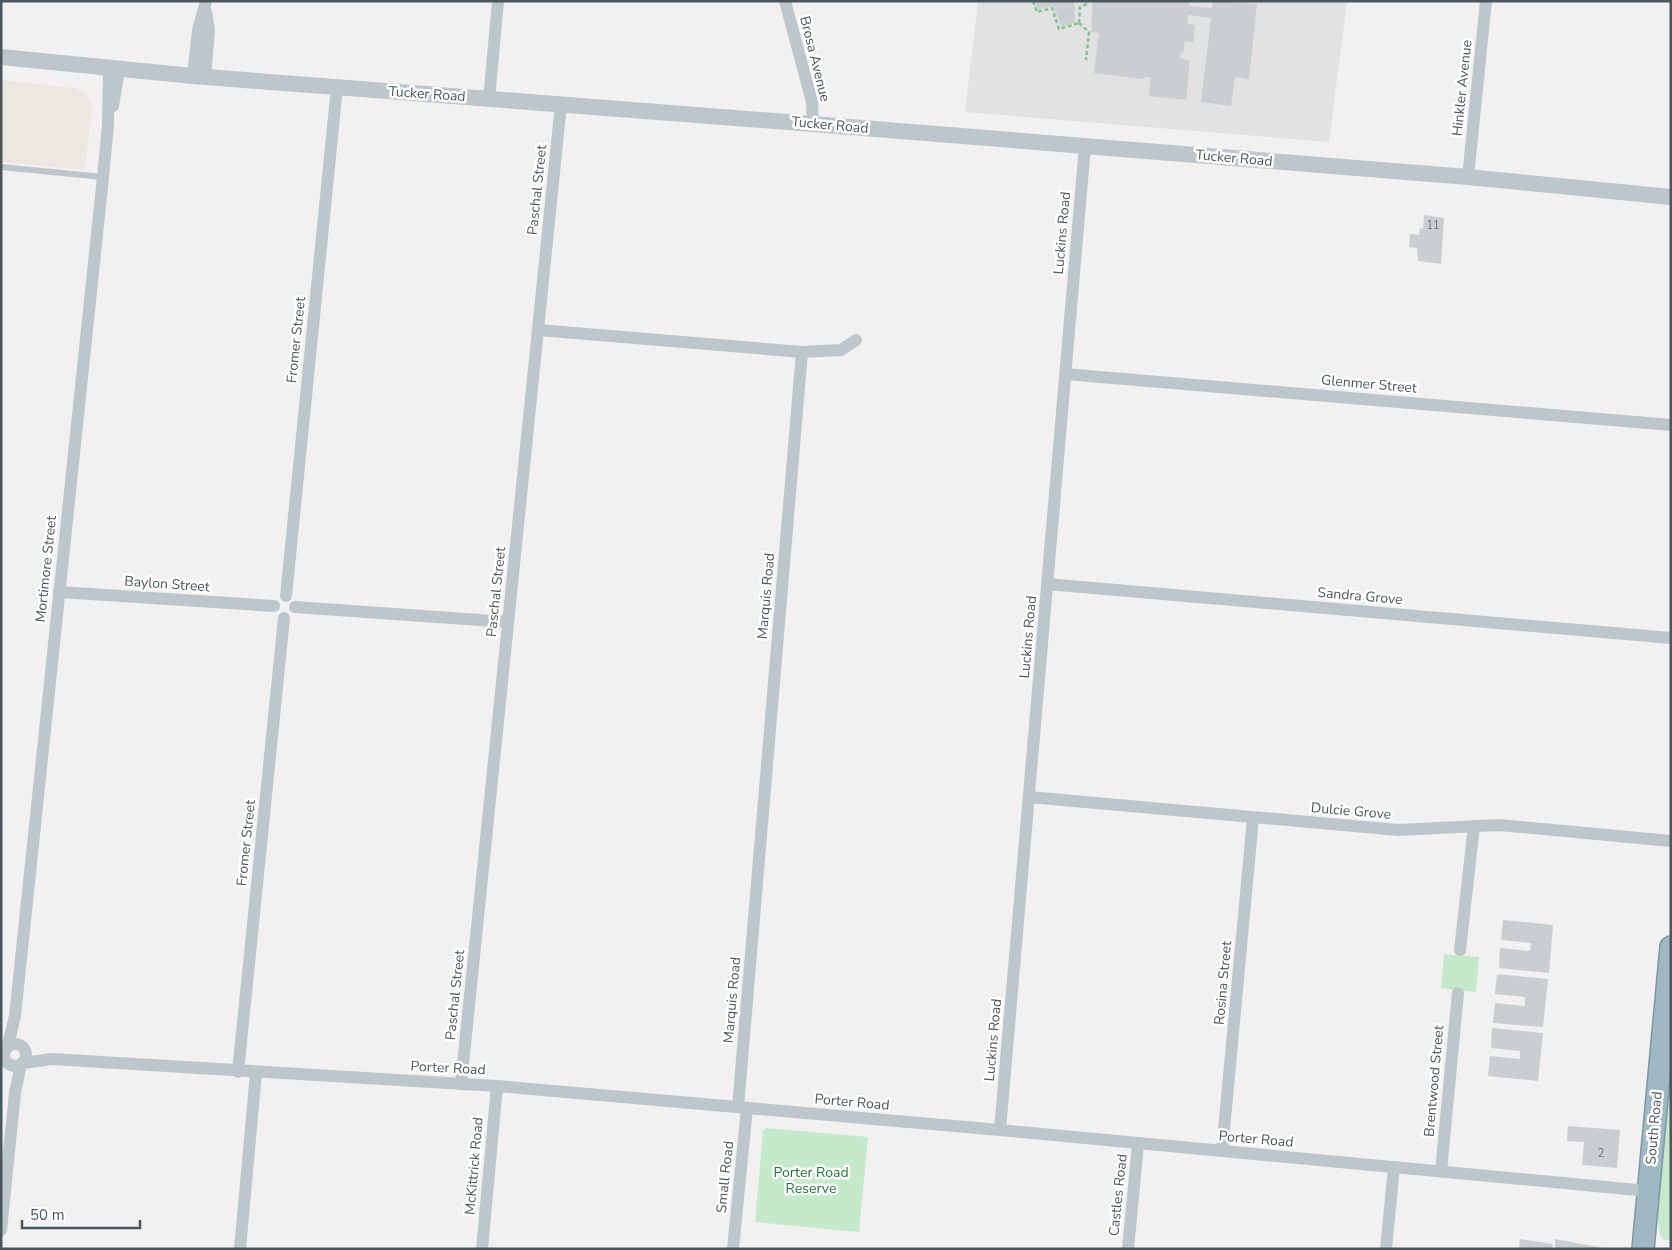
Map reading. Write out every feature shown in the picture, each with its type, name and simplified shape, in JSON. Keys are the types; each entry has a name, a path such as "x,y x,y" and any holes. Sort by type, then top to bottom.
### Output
{"highway":[{"name":"South Road","path":"1643,1249 1670,953"}],"street":[{"path":"489,99 498,1"},
{"name":"Brosa Avenue","path":"785,1 812,102 813,124"},
{"name":"Hinkler Avenue","path":"1468,177 1486,1"},
{"path":"199,76 208,30 206,6"},
{"name":"Tucker Road","path":"1,57 114,69 1468,177 1667,195"},
{"name":"Mortimore Street","path":"1,1230 14,1093 12,1054 15,1016 114,69"},
{"name":"Fromer Street","path":"286,596 337,87"},
{"name":"Paschal Street","path":"461,1084 561,104"},
{"name":"Luckins Road","path":"1000,1130 1085,146"},
{"path":"538,330 802,352 841,350 856,340"},
{"name":"Marquis Road","path":"742,1108 802,352"},
{"name":"Glenmer Street","path":"1065,374 1671,425"},
{"name":"Sandra Grove","path":"1047,584 1671,638"},
{"name":"Baylon Street","path":"59,592 274,606"},
{"path":"286,596 293,601 295,607 290,616 284,618 277,615 274,606 279,597 286,596"},
{"path":"295,607 508,622"},
{"name":"Fromer Street","path":"238,1072 284,618"},
{"name":"Dulcie Grove","path":"1029,797 1408,831 1507,825 1671,841"},
{"name":"Rosina Street","path":"1222,1151 1253,818"},
{"path":"1460,950 1474,826"},
{"name":"Brentwood Street","path":"1441,1171 1458,993"},
{"name":"Porter Road","path":"12,1054 52,1059 238,1072 497,1086 1000,1130 1648,1192"},
{"path":"240,1249 256,1073"},
{"name":"McKittrick Road","path":"482,1249 497,1086"},
{"name":"Small Road","path":"734,1249 742,1108"},
{"name":"Castles Road","path":"1128,1249 1138,1144"},
{"path":"1386,1249 1394,1167"}],"lane":[{"path":"1,167 103,177"}],"path":[{"path":"1033,1 1036,12 1052,8 1059,29 1079,23"},
{"path":"1079,23 1080,6 1087,4 1088,1"},
{"path":"1079,23 1089,32 1086,60"}],"shaded area":[{"path":"978,1 1347,1 1329,142 965,112"},
{"path":"1,80 74,88 87,95 92,107 85,170 1,162"}],"green space":[{"path":"1444,954 1479,957 1476,992 1441,988"},
{"path":"1671,1078 1671,1240 1664,1240 1660,1235 1657,1217"},
{"name":"Porter Road Reserve","path":"766,1128 868,1137 859,1232 755,1222 763,1131"}],"building":[{"path":"1035,1 1074,1 1075,22 1062,27 1053,6 1037,10"},
{"path":"1093,1 1189,1 1189,6 1212,8 1213,1 1257,4 1249,79 1235,77 1231,106 1201,102 1211,18 1188,15 1187,24 1195,25 1193,42 1185,41 1180,59 1190,60 1186,100 1149,96 1151,77 1145,77 1144,79 1094,73 1099,33 1091,32"},
{"path":"1424,215 1444,218 1441,264 1418,261 1417,248 1409,247 1410,234 1419,235 1420,228 1423,229"},
{"path":"1503,920 1553,925 1549,973 1499,968 1500,948 1530,951 1531,943 1501,940"},
{"path":"1497,974 1548,979 1543,1027 1493,1023 1495,1003 1525,1006 1525,997 1495,994"},
{"path":"1492,1028 1543,1033 1538,1081 1488,1076 1490,1056 1520,1059 1520,1051 1491,1048"},
{"path":"1568,1126 1620,1130 1617,1168 1582,1165 1584,1142 1567,1141"},
{"path":"1520,1239 1553,1244 1552,1249 1519,1249"},
{"path":"1555,1239 1603,1248 1603,1249 1555,1249"}]}
